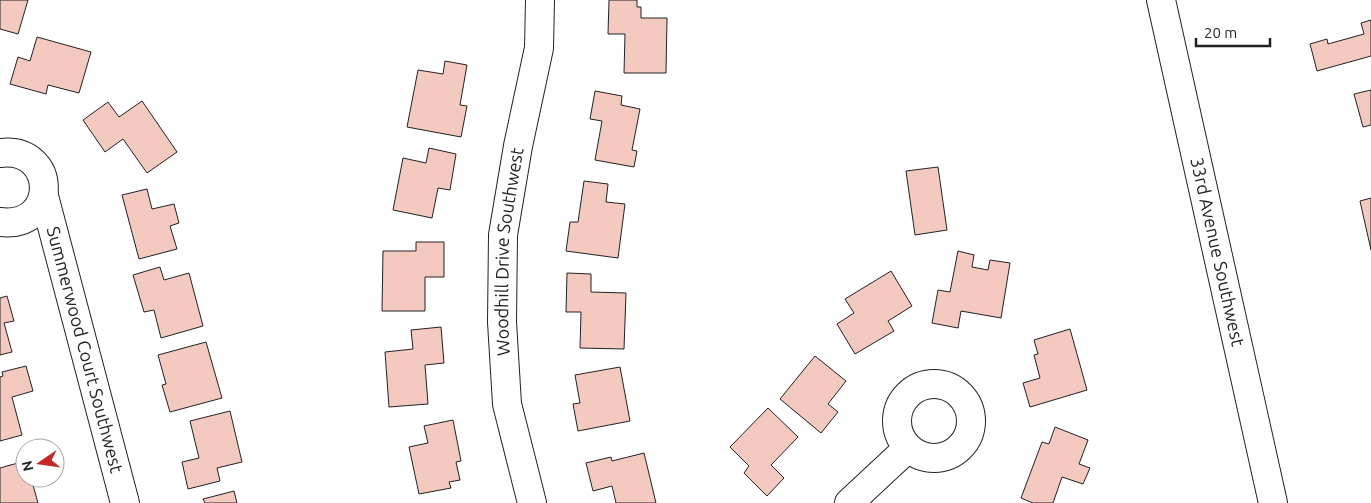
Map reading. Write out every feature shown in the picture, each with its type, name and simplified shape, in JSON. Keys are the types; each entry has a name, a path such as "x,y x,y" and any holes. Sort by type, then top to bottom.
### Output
{"street":[{"name":"Woodhill Drive Southwest","path":"532,503 507,404 502,322 503,235 518,146 539,48 540,0"},
{"name":"33rd Avenue Southwest","path":"1161,0 1273,503"},
{"name":"Summerwood Court Southwest","path":"0,153 13,152 25,156 34,163 41,173 45,184 44,196 125,503"},
{"name":"Summerwood Court Southwest","path":"0,222 11,224 22,221 32,215 39,207 44,196"},
{"path":"849,503 908,448"}],"building":[{"path":"0,0 28,0 18,34 0,29"},
{"path":"609,0 637,0 637,7 641,7 641,18 667,18 666,73 624,73 625,34 608,34"},
{"path":"1371,20 1371,56 1317,71 1310,44 1327,39 1328,44 1364,34 1361,23"},
{"path":"37,37 91,52 79,93 48,85 46,94 10,84 18,57 30,61"},
{"path":"445,61 467,65 460,105 467,106 461,137 407,127 418,70 443,74"},
{"path":"1371,90 1371,125 1363,127 1354,94"},
{"path":"595,91 622,96 621,105 640,109 632,150 637,151 634,167 595,160 602,121 590,119"},
{"path":"142,101 177,152 147,173 123,139 105,152 83,120 108,102 119,117"},
{"path":"429,148 456,154 450,190 438,188 432,218 393,210 403,158 426,163"},
{"path":"938,167 947,230 915,235 906,171"},
{"path":"584,181 608,184 606,202 625,204 618,258 566,251 570,222 578,222"},
{"path":"147,189 152,209 174,204 179,223 170,226 177,249 139,259 122,195"},
{"path":"1371,198 1371,250 1360,201"},
{"path":"416,242 444,242 444,277 425,277 425,311 382,311 383,251 416,251"},
{"path":"958,251 974,255 972,267 988,270 990,260 1010,263 1001,318 961,311 958,328 932,323 938,290 950,292"},
{"path":"160,267 164,280 189,273 203,326 161,338 154,310 144,312 133,275"},
{"path":"891,271 912,306 888,321 894,331 855,354 837,324 854,313 845,299"},
{"path":"567,273 591,274 591,292 626,293 624,349 580,348 581,312 566,312"},
{"path":"7,296 14,321 4,323 12,352 0,355 0,298"},
{"path":"441,327 444,363 425,365 428,404 389,407 385,352 413,349 411,330"},
{"path":"1070,329 1087,390 1030,407 1023,383 1040,378 1034,355 1038,354 1034,340"},
{"path":"206,342 222,398 170,412 162,385 166,384 158,355"},
{"path":"815,356 846,381 828,404 838,412 821,433 780,399"},
{"path":"26,366 33,391 12,397 22,435 0,441 0,377 3,376 2,372"},
{"path":"620,367 630,421 578,431 573,404 580,403 575,375"},
{"path":"768,408 798,437 771,465 784,478 767,496 744,473 749,466 730,447"},
{"path":"230,411 242,462 217,468 220,481 188,489 182,462 199,458 190,421"},
{"path":"453,420 461,461 456,462 460,480 449,482 451,488 419,494 409,447 428,443 424,426"},
{"path":"1055,427 1088,440 1079,464 1090,468 1083,484 1062,477 1053,503 1033,503 1021,498 1042,442 1049,444"},
{"path":"644,453 656,503 616,503 612,486 593,491 586,463 611,457 612,461"},
{"path":"15,464 15,488 34,488 38,503 0,503 0,468"},
{"path":"234,491 237,503 205,503 203,499"}]}
